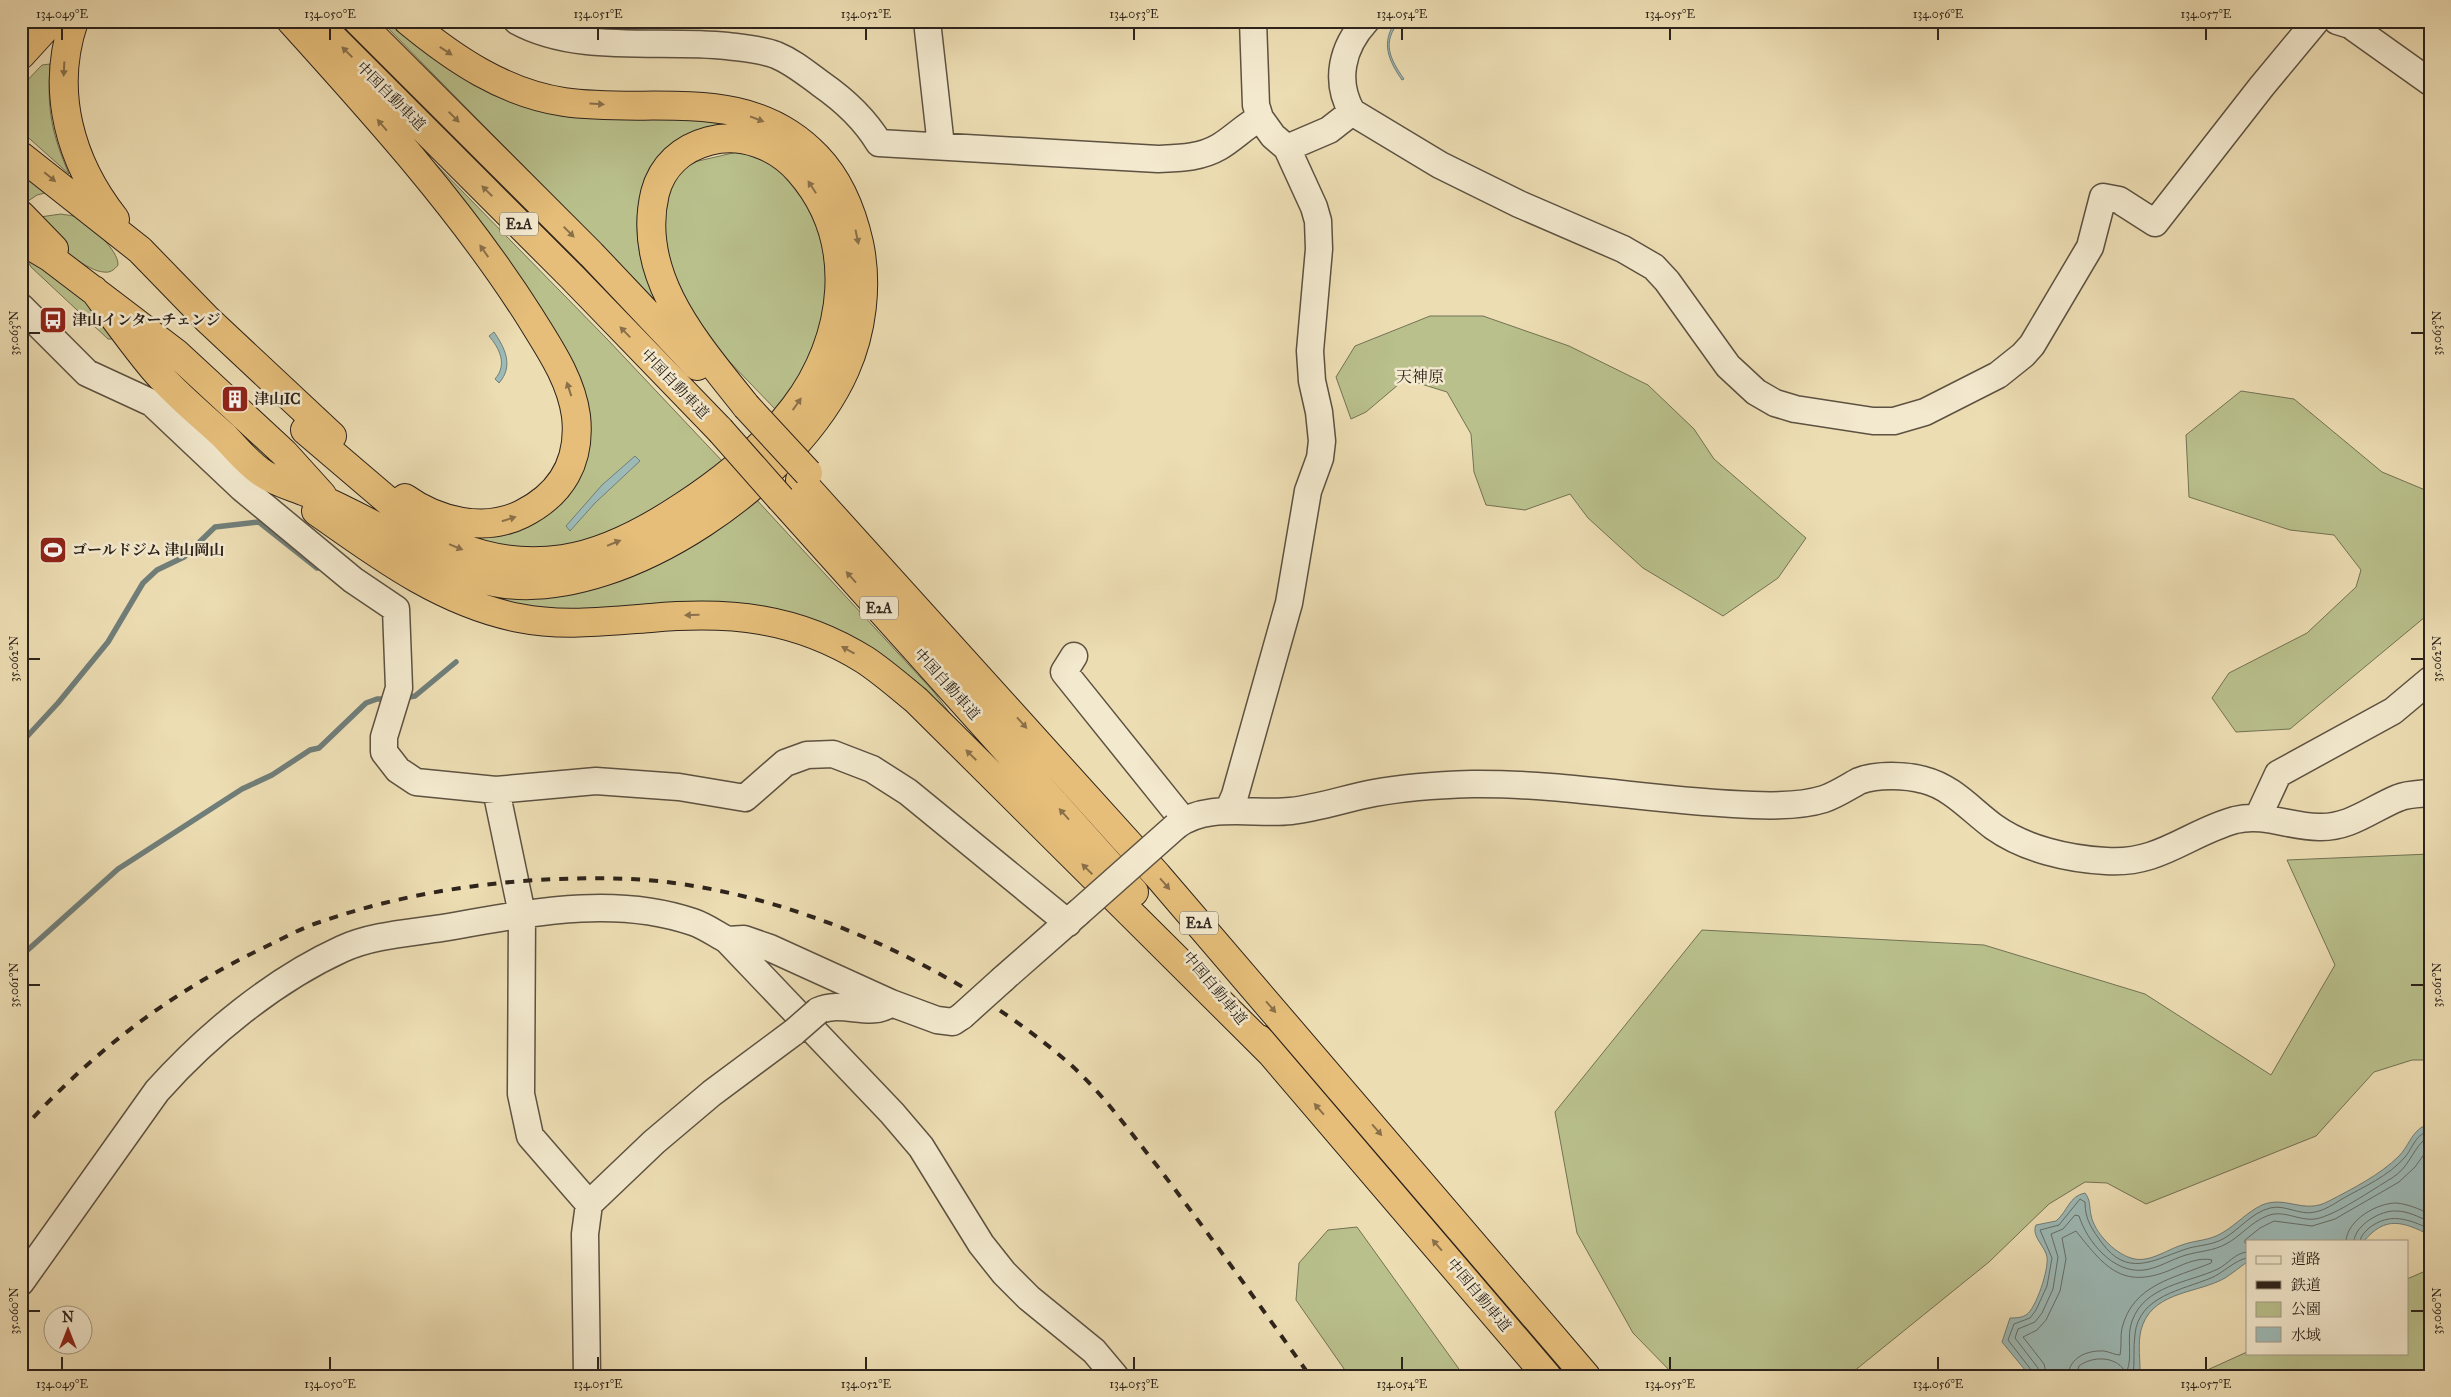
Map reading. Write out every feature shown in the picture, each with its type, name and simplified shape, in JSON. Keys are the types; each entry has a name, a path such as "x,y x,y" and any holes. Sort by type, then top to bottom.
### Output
{"highway":[{"path":"21,55 52,21"},
{"path":"74,21 68,39 63,89 65,112 71,139 80,164 93,188 140,250 207,319 370,471 414,523"},
{"path":"291,21 462,220 519,300 549,347 562,370 576,416 576,438 572,459 565,478 552,494 537,507 519,516 498,522 476,523 451,520 425,511 370,471 299,436"},
{"name":"中国自動車道","path":"316,21 565,270 720,430 1137,895 1547,1376"},
{"name":"中国自動車道","path":"358,21 743,409 1157,874 1586,1376"},
{"path":"94,290 156,371 263,474 382,543 483,580 508,584 557,584 603,574 656,551 710,518 767,472 814,424 845,370 855,341 863,282 861,254 855,225 845,199 833,176 817,156 780,128 732,110 709,106 602,105 565,102 532,95 504,85 474,69 440,48 408,21"},
{"path":"21,215 111,292 188,334 299,436 414,523 456,547 480,555 535,562 564,559 592,552 625,539 665,518 699,496 756,450 795,407 823,358 833,333 839,305 841,280 839,254 833,228 823,205 808,181 793,164 774,150 758,142 737,138 715,139 698,144 681,153 668,166 658,182 653,201 651,223 652,246 657,268 667,294 683,323 743,409"},
{"path":"21,156 140,250 188,334"},
{"path":"77,200 148,273 188,334"},
{"path":"21,215 166,363 274,464 329,502 438,590 490,611 518,618 547,622 580,623 685,615 743,616 794,627 843,647 867,661 916,700 1270,1052"},
{"path":"21,240 51,258 94,290 188,334"},
{"path":"299,436 382,543"},
{"path":"299,436 329,502"},
{"path":"263,474 329,502"}],"street":[{"path":"517,21 529,28 581,41 700,43 751,49 774,55 795,65 839,97 860,116 879,143 1158,159 1195,157 1219,146 1247,125 1260,118"},
{"path":"927,21 941,146"},
{"path":"1228,811 1235,795 1289,603 1308,491 1320,458 1322,441 1319,412 1312,381 1310,351 1319,249 1318,221 1314,207 1287,148 1273,136 1260,118 1256,105 1253,21"},
{"path":"1366,21 1351,42 1343,61 1342,81 1344,99 1352,112 1440,165 1519,204 1623,249 1654,267 1667,281 1728,366 1756,392 1775,403 1795,409 1873,421 1894,421 1924,412 1998,375 2024,356 2090,247 2103,197 2119,200 2155,223 2262,86 2316,21"},
{"path":"2337,21 2350,26 2430,82"},
{"path":"1287,148 1329,130 1352,112"},
{"path":"21,307 87,373 152,403 242,488 353,580 396,609 399,688 384,737 384,752 398,770 416,782 496,790 596,781 678,787 745,798 786,763 808,756 833,754 872,768 908,792 1073,918"},
{"path":"1074,656 1064,672 1180,823"},
{"path":"2258,817 2278,774 2393,712 2430,680"},
{"path":"727,940 744,939 770,948 891,1003 937,1020 953,1022 1180,823 1204,814 1228,811 1295,811 1402,788 1470,784 1559,786 1708,803 1757,805 1800,803 1825,798 1864,779 1892,776 1924,780 1954,794 1996,828 2026,844 2060,854 2107,862 2138,860 2166,852 2218,826 2238,819 2258,817 2319,828 2350,824 2402,796 2430,793"},
{"path":"496,790 522,914 521,1094 530,1136 589,1204"},
{"path":"21,1282 157,1091 181,1064 218,1030 308,966 344,948 380,938 522,914 580,907 621,908 664,914 695,923 727,940 892,1112 915,1140 981,1244 1004,1273 1029,1298 1094,1351 1115,1376"},
{"path":"587,1376 585,1234 589,1204 654,1142 712,1093 794,1032 818,1011 827,1006 846,1006 876,1010 883,1009 891,1003"}],"green space":[{"path":"381,21 392,21 453,68 693,113 754,129 643,186 637,216 638,245 650,288 657,302"},
{"path":"50,64 49,94 54,133 69,174 21,131 21,87 42,65"},
{"path":"372,99 608,340 724,463 630,522 598,536 566,545 532,548 496,544 457,533 558,505 574,488 583,467 585,419"},
{"path":"737,152 758,157 783,172 804,198 820,228 829,267 820,334 792,392 776,410 723,355 696,320 664,256 662,211 670,189 681,172 694,162"},
{"path":"21,170 49,192 37,195 25,203 21,199"},
{"path":"61,214 79,219 94,230 108,244 117,259 118,265 110,272 97,271 71,256 39,232 40,217"},
{"path":"26,258 78,289 115,339 108,339 31,267"},
{"path":"1430,316 1483,316 1569,346 1648,385 1694,429 1714,459 1806,538 1778,578 1723,616 1643,568 1588,518 1570,494 1525,510 1486,505 1474,472 1471,434 1447,392 1405,379 1366,412 1351,419 1336,377 1355,346"},
{"path":"2241,391 2294,399 2382,472 2430,492 2430,603 2425,617 2290,729 2236,732 2212,698 2229,673 2307,633 2356,587 2361,570 2334,535 2290,530 2189,497 2186,435"},
{"path":"754,497 933,691 972,742 840,636 561,613 481,600 476,586"},
{"path":"2430,854 2430,1060 2412,1060 2374,1072 2316,1136 2146,1204 2107,1183 2085,1182 2049,1204 1989,1262 1848,1376 1675,1376 1633,1333 1577,1233 1555,1112 1702,930 1984,945 2145,994 2271,1075 2335,965 2287,860"},
{"path":"1357,1227 1464,1376 1349,1376 1296,1300 1299,1263 1328,1230"},
{"path":"2430,1269 2430,1376 2194,1376 2246,1352 2246,1354 2408,1354 2408,1279"}],"water":[{"path":"1396,21 1400,21 1394,29 1389,43 1392,57 1404,79 1402,80 1390,59 1387,44 1391,29"},
{"path":"494,332 502,344 507,364 504,377 499,383 495,379 501,368 501,356 489,336"},
{"path":"635,456 640,461 595,503 570,531 566,526 602,485"},
{"path":"2422,1127 2430,1127 2430,1235 2403,1224 2395,1223 2380,1227 2365,1240 2246,1240 2246,1263 2234,1272 2215,1283 2168,1299 2149,1313 2140,1335 2140,1370 2138,1376 2119,1376 2103,1370 2092,1371 2084,1376 2030,1376 2002,1342 2010,1318 2022,1317 2030,1311 2038,1297 2044,1279 2047,1257 2035,1233 2036,1225 2056,1221 2075,1197 2085,1193 2096,1228 2100,1235 2118,1252 2131,1258 2150,1258 2187,1243 2217,1236 2262,1205 2279,1202 2311,1206 2329,1201 2366,1181 2391,1163 2402,1152 2415,1133"}],"waterway":[{"path":"21,743 58,703 108,642 143,583 157,570 184,557 215,527 259,522 317,568 323,568"},
{"path":"403,698 415,696 456,662"},
{"path":"21,956 118,869 242,789 272,775 310,750 319,748 366,703 377,699 389,699"}],"railway":[{"path":"21,1131 75,1076 133,1027 164,1005 228,966 313,924 395,900 473,886 552,879 591,878 630,879 688,885 747,897 806,915 865,937 922,964 976,995 1026,1029 1071,1065 1116,1114 1197,1218 1310,1376"}],"place":[{"name":"津山インターチェンジ","path":"53,320"},
{"name":"津山IC","path":"235,399"},
{"name":"ゴールドジム 津山岡山","path":"53,550"}],"district":[{"name":"天神原","path":"1420,376"}]}
